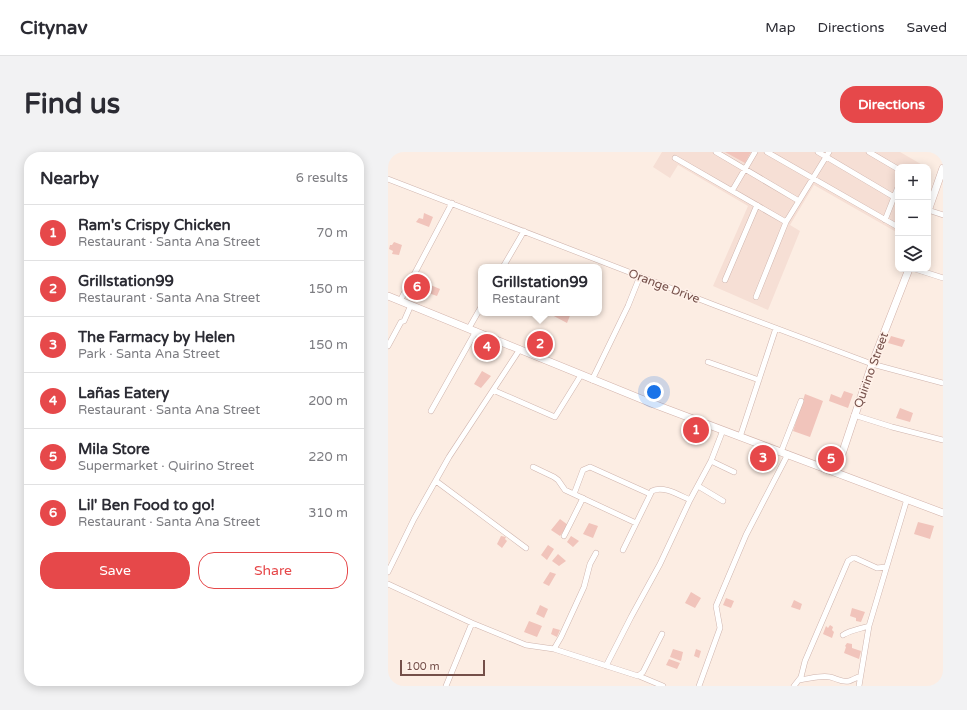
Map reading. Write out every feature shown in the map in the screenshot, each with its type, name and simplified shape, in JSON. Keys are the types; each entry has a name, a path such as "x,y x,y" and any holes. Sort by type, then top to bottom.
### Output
{"main road":[{"path":"931,202 943,168"},
{"name":"Quirino Street","path":"836,472 872,364 908,272"},
{"path":"388,296 469,328 592,380 943,513"}],"street":[{"path":"716,152 799,201"},
{"path":"732,191 755,152"},
{"path":"767,152 895,226"},
{"path":"818,152 828,154 894,197 885,220"},
{"path":"869,152 895,167"},
{"path":"756,297 786,222 828,154"},
{"path":"675,158 786,222"},
{"name":"Orange Drive","path":"388,179 872,364 943,383"},
{"path":"400,301 452,203"},
{"path":"725,280 757,205"},
{"path":"931,211 943,215"},
{"path":"505,264 524,231"},
{"path":"924,272 943,278"},
{"path":"592,380 626,312 640,276"},
{"path":"388,346 401,322 404,321 411,305"},
{"path":"469,328 478,312"},
{"path":"740,436 776,328"},
{"path":"431,411 476,331"},
{"path":"388,572 414,519 449,456 520,349"},
{"path":"708,362 759,380"},
{"path":"493,390 555,417 581,375"},
{"path":"699,686 720,628 716,606 746,535 784,453 801,401"},
{"path":"854,415 892,427 943,440"},
{"path":"606,666 631,616 660,564 710,461 723,430"},
{"path":"710,461 734,472"},
{"path":"533,467 554,477 558,480 563,489 636,523"},
{"path":"574,494 583,470 590,467 650,494"},
{"path":"436,481 526,548"},
{"path":"698,486 723,501"},
{"path":"623,550 650,494 655,489 663,489 690,500"},
{"path":"564,536 583,498"},
{"path":"859,686 869,626 907,499"},
{"path":"554,649 584,587 590,564 596,553"},
{"path":"794,686 799,680 803,665 848,561 855,558 877,568 886,567"},
{"path":"388,584 472,623 526,645 554,649 639,676 663,686"},
{"path":"446,686 472,623"},
{"path":"842,635 869,626"},
{"path":"639,676 643,672 662,634"},
{"path":"799,680 831,677 845,682 860,677"}],"shaded area":[{"path":"662,152 900,152 921,164 895,164 895,231 814,185 790,225 800,231 768,310 713,286 748,206 678,165 670,178 653,167"}],"building":[{"path":"725,152 751,152 745,163"},
{"path":"424,213 433,217 429,227 416,222 419,218 423,219"},
{"path":"394,242 402,245 399,255 392,254 393,251 389,249 390,245"},
{"path":"416,279 440,289 437,296 411,287"},
{"path":"554,316 570,316 567,323"},
{"path":"891,336 905,340 902,347 888,343"},
{"path":"482,371 491,376 481,388 474,384"},
{"path":"844,391 853,394 848,408 829,401 831,394 841,398"},
{"path":"805,394 823,401 810,437 793,431"},
{"path":"900,408 913,413 910,422 896,418"},
{"path":"560,519 568,525 560,536 551,530"},
{"path":"918,522 934,526 930,539 914,534"},
{"path":"589,523 598,526 593,538 583,534"},
{"path":"501,536 506,537 505,539 507,541 502,548 497,544"},
{"path":"571,536 579,541 573,547 567,542"},
{"path":"548,545 554,549 547,560 541,555"},
{"path":"558,554 566,561 559,566 552,561"},
{"path":"550,572 556,574 549,586 543,583"},
{"path":"691,592 701,598 695,608 685,603"},
{"path":"726,598 734,601 731,608 723,605"},
{"path":"794,600 802,604 800,610 791,607"},
{"path":"540,605 548,609 544,618 536,614"},
{"path":"852,608 865,612 861,622 856,621 856,618 850,616"},
{"path":"529,621 542,626 537,637 524,632"},
{"path":"830,625 833,627 832,630 834,632 832,638 823,634 826,626 828,628"},
{"path":"553,628 560,630 557,637 551,634"},
{"path":"847,643 852,644 852,648 861,651 859,659 844,653"},
{"path":"673,649 683,652 681,661 670,657"},
{"path":"696,649 701,651 699,658 694,656"},
{"path":"669,659 680,663 677,669 666,665"}],"place":[{"name":"Lil' Ben Food to go!","path":"417,287"},
{"name":"Grillstation99","path":"540,344"},
{"name":"Lañas Eatery","path":"487,347"},
{"name":"Ram's Crispy Chicken","path":"696,430"},
{"name":"The Farmacy by Helen","path":"763,458"},
{"name":"Mila Store","path":"831,459"}]}
